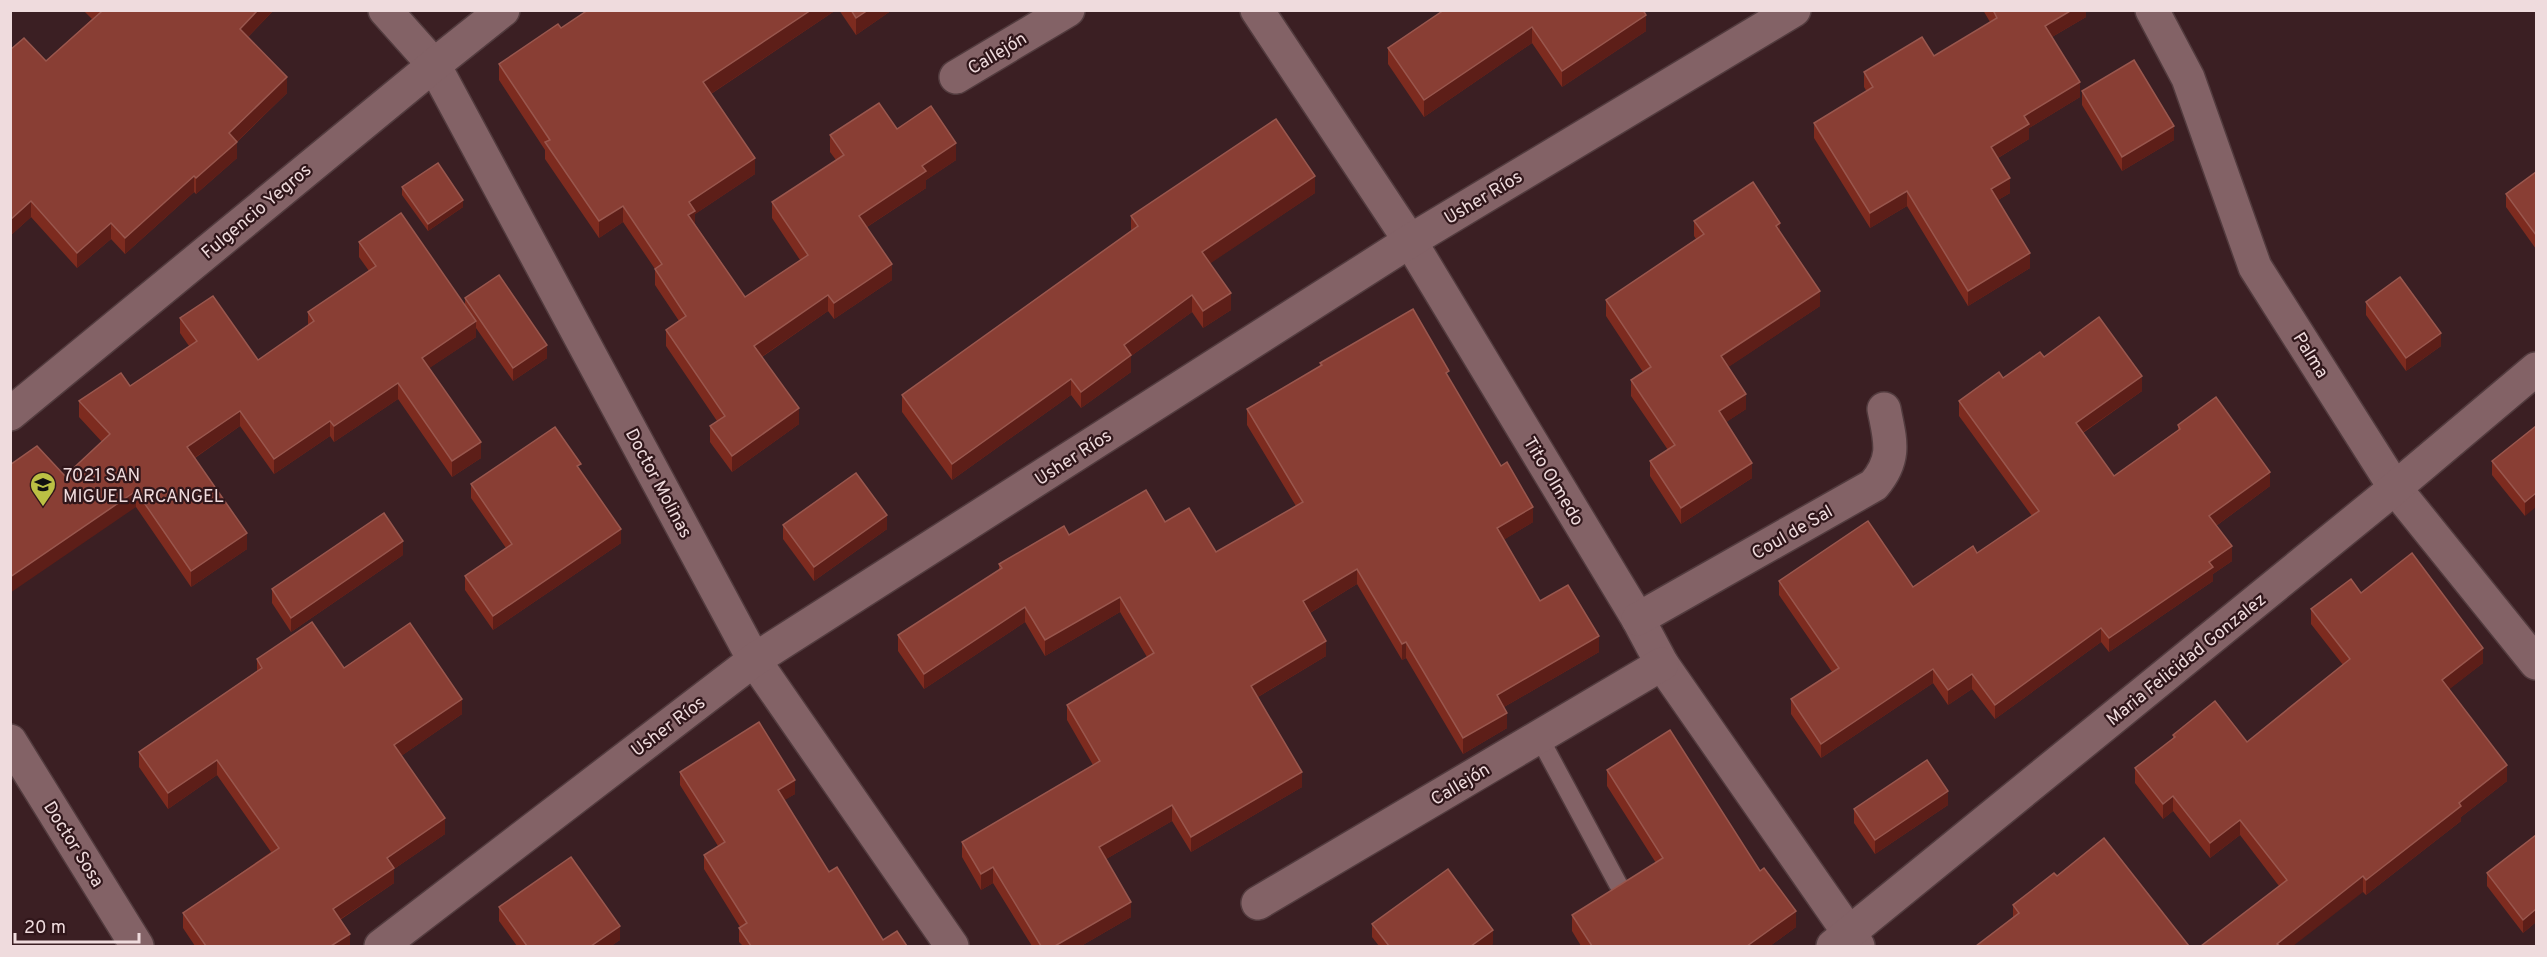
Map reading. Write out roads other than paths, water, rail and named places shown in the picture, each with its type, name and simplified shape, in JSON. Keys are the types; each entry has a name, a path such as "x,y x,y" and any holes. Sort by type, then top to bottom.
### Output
{"street":[{"name":"Doctor Molinas","path":"385,10 434,65 754,660 952,946"},
{"name":"Fulgencio Yegros","path":"10,414 503,10"},
{"name":"Callejón","path":"956,77 1068,10"},
{"name":"Tito Olmedo","path":"1257,10 1410,241 1638,619 1662,664 1846,942"},
{"name":"Usher Ríos","path":"381,946 754,660 1410,241 1794,10"},
{"name":"Palma","path":"2152,10 2187,78 2255,267 2396,488 2536,663"},
{"name":"Maria Felicidad Gonzalez","path":"1846,942 2396,488 2536,369"},
{"name":"Coul de Sal","path":"1638,619 1874,485 1885,472 1892,451 1884,409"},
{"name":"Callejón","path":"1258,903 1662,664"},
{"name":"Doctor Sosa","path":"10,741 137,946"}],"lane":[{"path":"1539,737 1618,884"}],"place":[{"name":"7021 SAN MIGUEL ARCANGEL","path":"43,508"}]}
